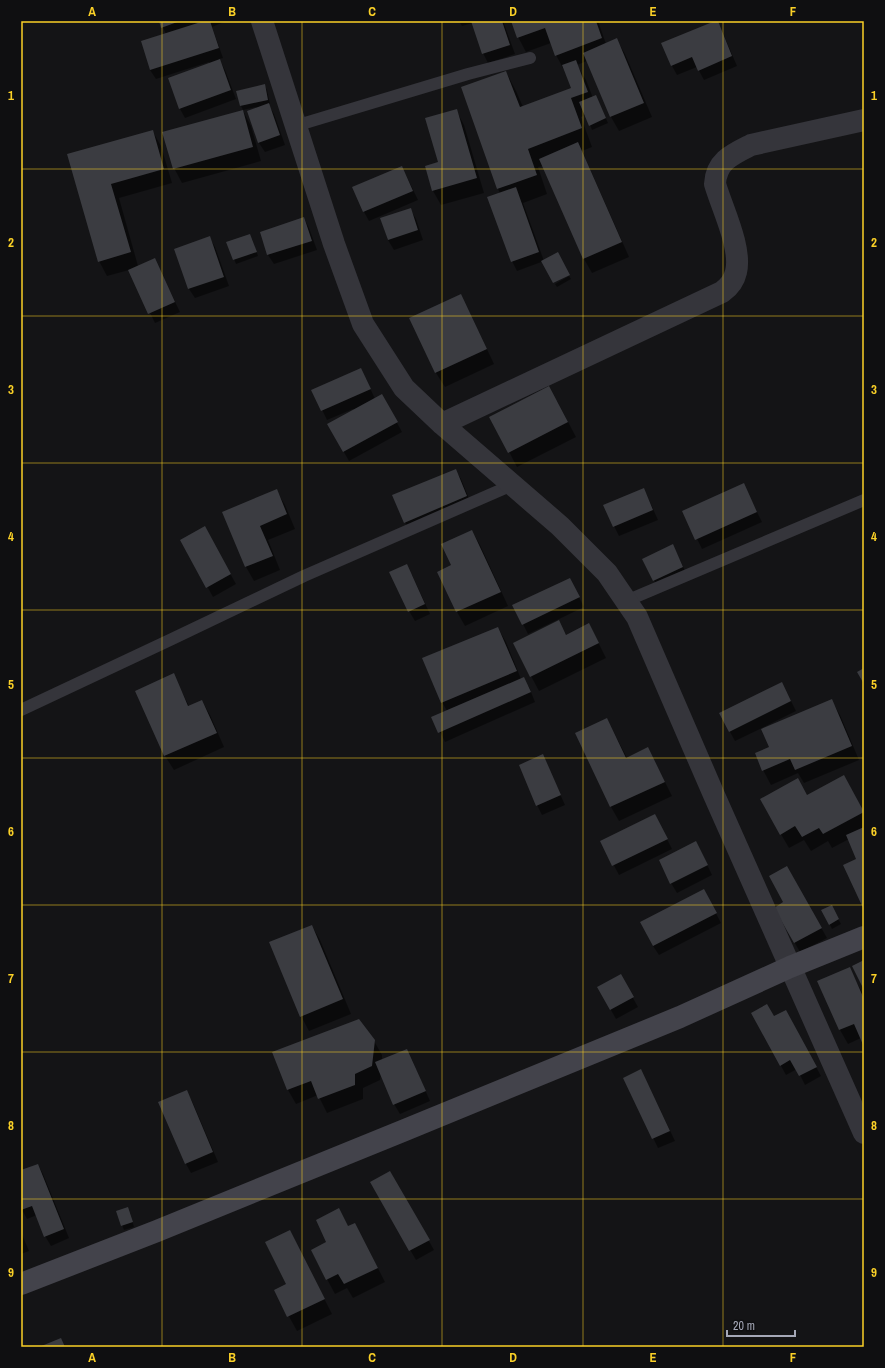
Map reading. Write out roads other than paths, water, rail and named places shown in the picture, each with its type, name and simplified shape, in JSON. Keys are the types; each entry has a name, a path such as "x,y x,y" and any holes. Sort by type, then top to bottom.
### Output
{"main road":[{"path":"21,1284 157,1231 680,1017 790,967 864,937"}],"street":[{"path":"262,21 334,244 363,324 404,388 442,424 560,526 607,573 637,617 864,1133"},
{"path":"442,424 722,292 730,286 734,279 737,264 732,235 715,184 715,176 724,161 735,153 751,145 864,120"}],"lane":[{"path":"296,126 468,74 530,58"},
{"path":"21,710 172,640 304,576 512,485"},
{"path":"626,602 864,500"}]}
